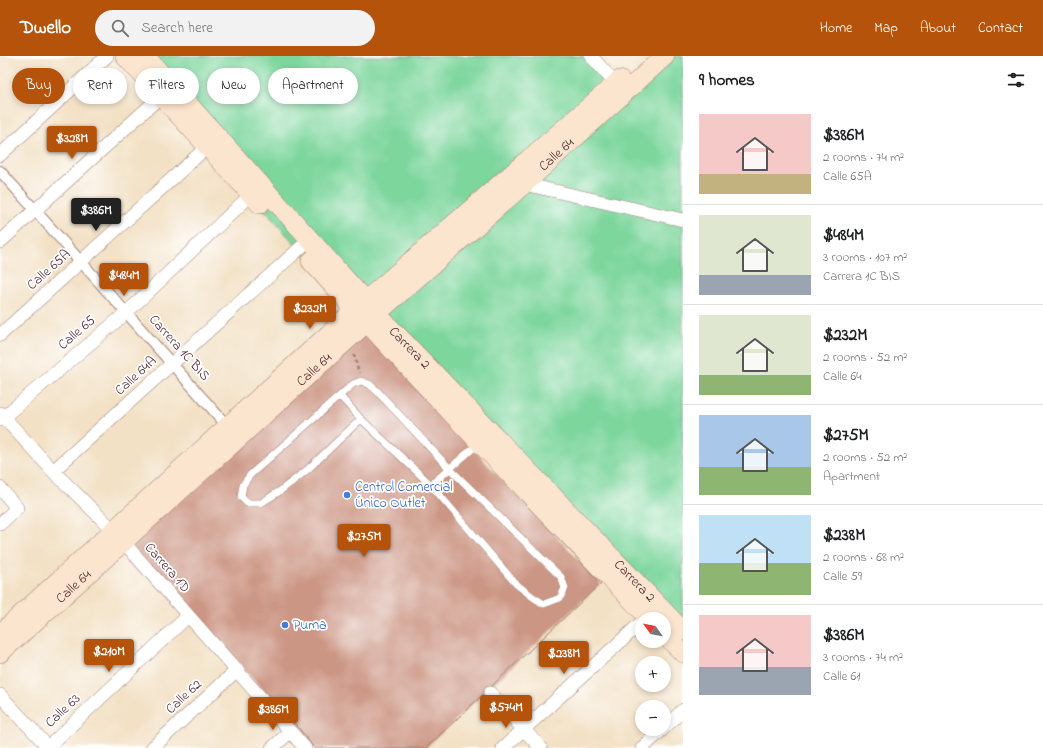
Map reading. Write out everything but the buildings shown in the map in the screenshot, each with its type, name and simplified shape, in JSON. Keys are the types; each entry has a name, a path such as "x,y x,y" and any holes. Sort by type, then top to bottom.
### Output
{"main road":[{"name":"Carrera 2","path":"125,56 136,68"},
{"name":"Carrera 2","path":"145,56 256,190 366,312 480,443 639,612"},
{"name":"Calle 64","path":"366,312 524,184 620,89 646,56"},
{"name":"Calle 64","path":"0,634 118,536 366,312 620,89 666,56"},
{"name":"Carrera 2","path":"168,104 207,147 256,190"},
{"name":"Carrera 2","path":"366,312 683,631"},
{"name":"Calle 64","path":"0,653 118,536"},
{"path":"671,641 683,653"}],"street":[{"path":"0,155 107,56"},
{"path":"591,56 620,89"},
{"path":"0,242 152,104"},
{"name":"Calle 65A","path":"0,334 207,147"},
{"name":"Carrera 1C BIS","path":"0,171 233,432"},
{"path":"524,184 683,220"},
{"name":"Calle 65","path":"1,417 126,313 256,190"},
{"name":"Calle 64A","path":"53,471 305,244"},
{"name":"Carrera 1D","path":"1,417 118,536 305,748"},
{"path":"0,488 17,508 0,524"},
{"name":"Calle 63","path":"48,748 188,616"},
{"path":"503,748 635,629"},
{"name":"Calle 62","path":"152,748 236,670"},
{"path":"490,692 541,748"},
{"path":"0,695 48,748"},
{"path":"671,721 683,710"},
{"path":"272,748 290,732"},
{"path":"642,748 655,736"}],"lane":[{"path":"340,396 361,419 431,486 516,584 532,597 544,604 560,598 566,588 561,577 450,469 369,384 361,381 353,384 250,475 243,485 241,497 247,503 262,503 307,470 361,419"},
{"path":"431,486 480,443"}],"green space":[{"path":"125,56 590,56 615,84 355,310 168,104 199,104 199,68 136,68"},
{"path":"666,56 683,56 683,632 671,620 671,612 664,612 377,314"}],"place":[{"name":"Centrol Comercial Único Outlet","path":"347,495"},
{"name":"Puma","path":"285,625"}]}
